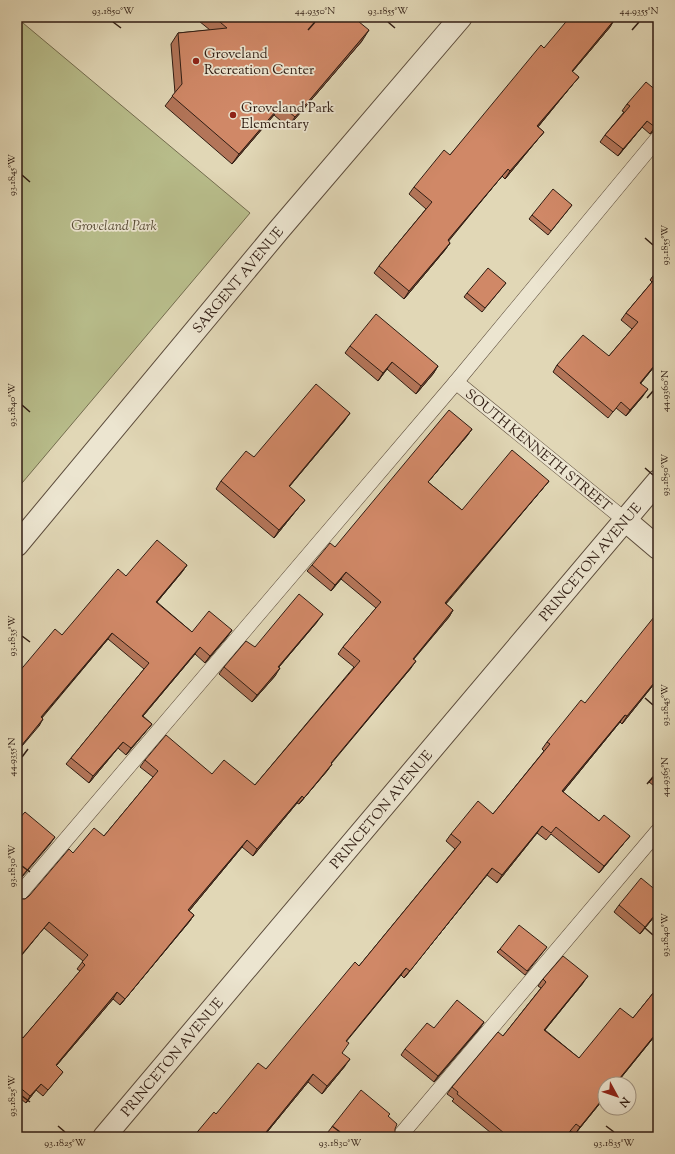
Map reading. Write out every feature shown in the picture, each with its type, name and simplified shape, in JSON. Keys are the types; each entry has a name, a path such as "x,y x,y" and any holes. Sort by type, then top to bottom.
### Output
{"street":[{"name":"SARGENT AVENUE","path":"17,545 278,231 461,17"},
{"name":"PRINCETON AVENUE","path":"104,1137 658,481"},
{"name":"SOUTH KENNETH STREET","path":"625,520 658,548"}],"lane":[{"path":"17,897 456,382 658,138"},
{"name":"SOUTH KENNETH STREET","path":"456,382 625,520"},
{"path":"399,1137 658,831"}],"green space":[{"name":"Groveland Park","path":"17,18 250,213 17,489"}],"building":[{"name":"Groveland Park Elementary","path":"214,17 353,17 369,30 295,117 281,105 239,154 172,96 182,84 178,33 227,28"},
{"path":"570,17 614,17 615,19 572,71 579,77 537,126 544,132 510,171 508,169 448,240 450,243 409,291 379,266 432,202 414,187 444,150 450,155 541,45 544,48"},
{"path":"646,82 658,92 658,124 655,127 647,121 623,149 605,135 630,106 627,104"},
{"path":"553,189 572,205 551,231 532,215"},
{"path":"488,268 506,283 485,308 467,293"},
{"path":"658,269 658,275 654,273"},
{"path":"658,275 658,361 640,383 648,389 630,410 621,402 613,412 557,365 583,335 609,356 638,322 626,313"},
{"path":"376,314 438,366 421,386 392,362 383,373 350,346"},
{"path":"316,384 350,413 289,486 305,500 279,530 221,481 246,451 254,457"},
{"path":"449,410 472,429 428,482 462,510 512,450 549,481 445,603 453,610 413,659 416,661 331,763 332,764 304,798 302,796 257,849 247,840 188,910 194,915 125,999 117,992 56,1065 63,1072 48,1090 41,1084 30,1096 17,1085 17,1033 23,1038 85,965 82,962 88,955 49,922 17,960 17,898 25,899 29,896 69,849 73,853 94,828 104,836 158,771 145,760 166,735 212,774 224,760 255,785 360,661 343,647 381,602 346,572 335,585 312,565 330,543 335,547"},
{"path":"157,540 187,565 156,602 192,632 209,611 232,630 210,656 200,647 142,716 152,724 131,748 123,742 93,776 71,758 149,663 112,633 41,717 43,719 17,751 17,672 18,673 55,629 62,635 118,569 126,576"},
{"path":"299,594 323,614 278,667 280,668 257,695 224,667 246,641 255,647"},
{"path":"658,612 658,678 562,791 599,821 604,815 630,836 604,866 556,827 551,833 542,826 502,875 492,868 410,971 406,968 346,1041 349,1043 342,1053 350,1059 327,1086 313,1074 262,1137 193,1137 214,1112 216,1114 258,1063 266,1069 355,962 359,966 461,842 451,834 478,801 493,814 550,744 547,742 581,700 585,703"},
{"path":"658,770 658,779 654,775"},
{"path":"25,812 55,837 17,882 17,821"},
{"path":"641,878 658,892 658,911 645,927 619,905"},
{"path":"519,925 547,947 527,971 500,949"},
{"path":"563,956 588,976 544,1030 579,1058 620,1008 633,1018 658,987 658,1031 621,1076 597,1076 597,1106 580,1127 576,1124 565,1137 501,1137 504,1133 457,1094 458,1092 452,1087 498,1032 503,1036 546,982 543,979"},
{"path":"457,1000 484,1022 438,1076 405,1049 427,1023 434,1028"},
{"path":"361,1090 390,1114 388,1116 397,1124 395,1134 398,1137 324,1137"}],"place":[{"name":"Groveland Recreation Center","path":"196,61"},
{"name":"Groveland Park Elementary","path":"233,115"}]}
